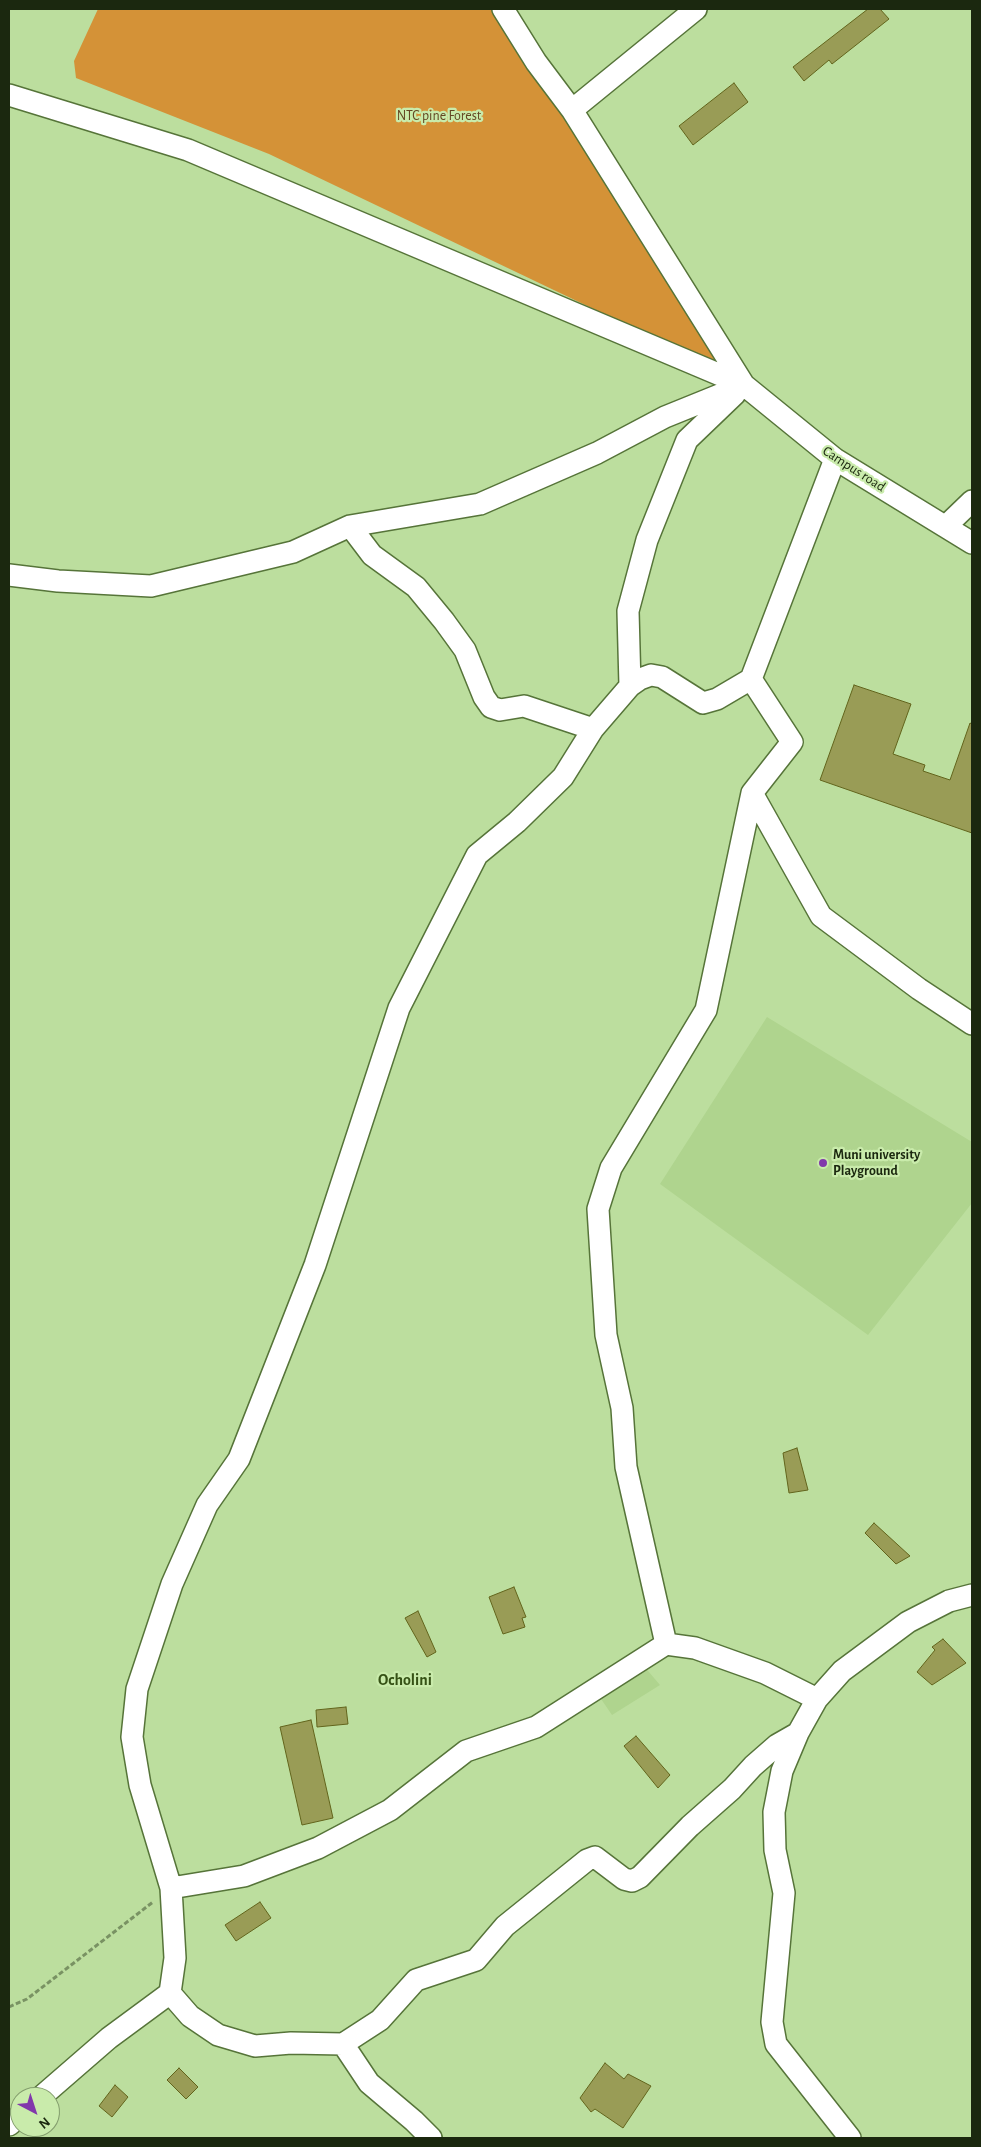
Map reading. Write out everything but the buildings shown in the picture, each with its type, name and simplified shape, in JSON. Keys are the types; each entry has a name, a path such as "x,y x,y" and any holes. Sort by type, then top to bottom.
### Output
{"street":[{"path":"503,9 536,62 572,110 744,385"},
{"path":"572,110 694,10"},
{"path":"9,95 188,150 744,385"},
{"path":"9,575 58,581 151,586 293,552 350,526 480,504 597,453 666,417 744,385"},
{"path":"630,686 628,611 647,540 687,440 744,385"},
{"name":"Campus road","path":"744,385 835,459 972,542"},
{"path":"53,2087 109,2038 170,1993 175,1958 171,1888 140,1785 132,1737 137,1690 172,1584 207,1505 239,1459 315,1265 399,1008 477,855 517,822 563,777 593,729 630,686 640,678 652,675 662,677 703,704 717,699 751,679 835,459"},
{"path":"946,526 972,502"},
{"path":"350,526 372,555 416,587 444,621 465,650 484,697 491,707 500,710 524,706 593,729"},
{"path":"666,1644 626,1467 622,1408 606,1335 598,1209 611,1168 706,1010 752,793 792,742 751,679"},
{"path":"752,793 821,916 918,989 972,1024"},
{"path":"850,2138 776,2044 772,2022 784,1893 775,1850 774,1812 782,1771 798,1733 817,1699 842,1671 908,1622 949,1601 972,1595"},
{"path":"171,1888 244,1876 318,1848 390,1810 466,1751 536,1727 666,1644 695,1648 765,1673 817,1699"},
{"path":"170,1993 190,2016 218,2035 255,2046 291,2043 342,2044 380,2020 416,1980 476,1960 505,1926 587,1860 595,1857 624,1879 632,1881 640,1877 690,1826 732,1789 753,1766 777,1745 798,1733"},
{"path":"342,2044 369,2083 431,2138"}],"path":[{"path":"9,2007 27,1999 171,1888"}],"shaded area":[{"name":"Muni university Playground","path":"767,1017 972,1142 972,1203 868,1335 660,1184"},
{"path":"643,1665 660,1685 612,1715 599,1696"}],"green space":[{"name":"NTC pine Forest","path":"98,9 497,9 736,377 269,154 76,78 74,61"}],"place":[{"name":"Muni university Playground","path":"823,1163"}],"district":[{"name":"Ocholini","path":"405,1680"}]}
